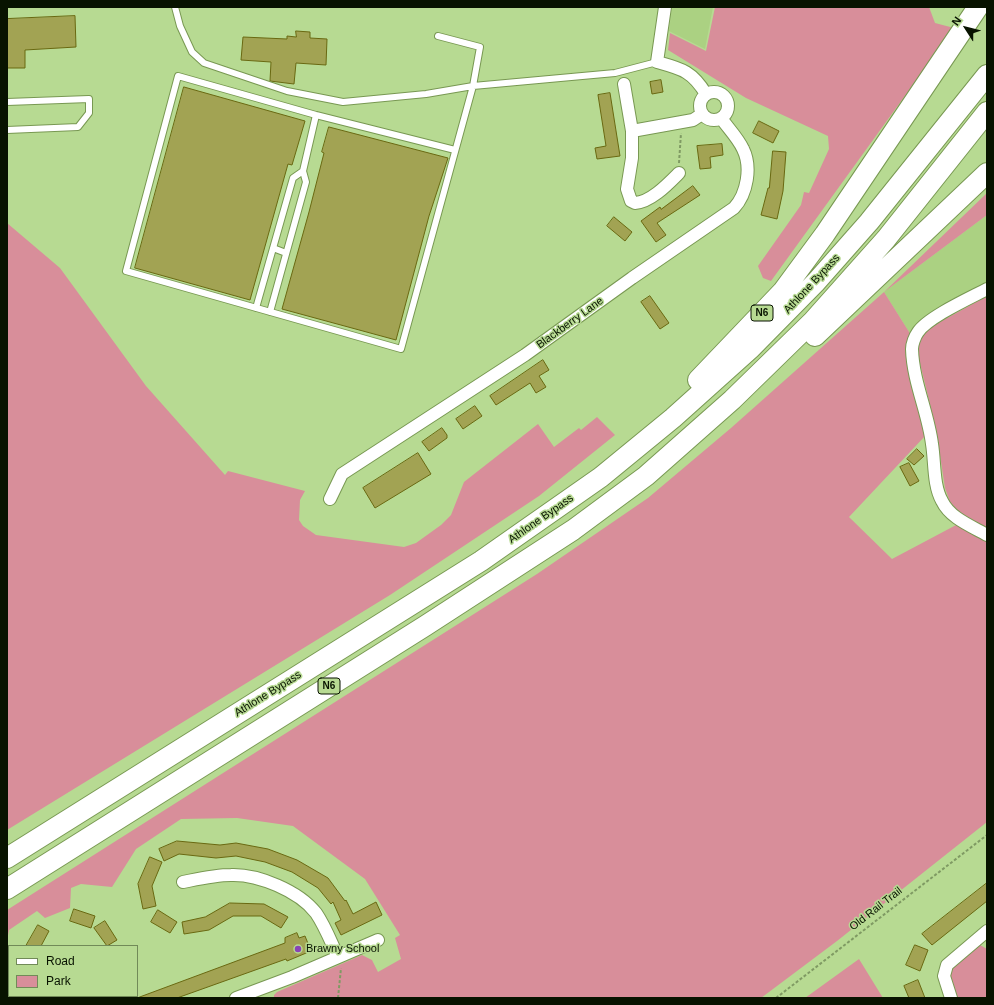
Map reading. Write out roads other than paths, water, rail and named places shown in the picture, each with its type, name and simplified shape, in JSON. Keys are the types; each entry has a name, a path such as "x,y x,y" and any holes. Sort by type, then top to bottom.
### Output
{"highway":[{"name":"N6","path":"481,561 627,444 697,381 783,291 825,234 978,7"},
{"name":"Athlone Bypass","path":"7,858 481,561 601,477 673,418 751,348 816,282 869,222 987,75"},
{"name":"N6","path":"646,476 732,400 813,320 886,239 987,112"},
{"name":"N6","path":"7,889 419,630 566,534 690,446 762,386 987,172"}],"street":[{"path":"666,7 657,62 682,69 692,75 706,94"},
{"path":"624,84 632,131 632,158 627,189 631,201 635,203 645,200 670,183 679,173"},
{"path":"715,92 726,98 728,102 727,111 721,118 709,119 702,114 700,110 701,101 706,94 715,92"},
{"path":"632,131 693,120 702,114"},
{"name":"Blackberry Lane","path":"330,499 342,474 513,364 632,278 734,208 741,199 746,184 745,154 743,148 721,118"},
{"path":"987,289 933,319 917,333 912,347 915,373 932,444 937,483 941,500 954,516 987,535"},
{"path":"183,882 231,875 254,878 280,886 313,910 338,957"},
{"path":"951,998 945,981 945,968 952,959 986,934"},
{"path":"236,998 263,993 292,977 378,940"}],"lane":[{"path":"175,7 180,26 192,52 204,64 287,91 343,102 426,94 473,86 615,73 657,62"},
{"path":"438,36 480,47 473,86 402,349 126,271 178,76 455,150"},
{"path":"7,102 89,99 89,113 78,127 7,130"},
{"path":"270,312 306,182 303,170 316,114"},
{"path":"256,308 293,178 303,170"},
{"path":"273,248 286,253"}],"place":[{"name":"Brawny School","path":"298,949"}]}
